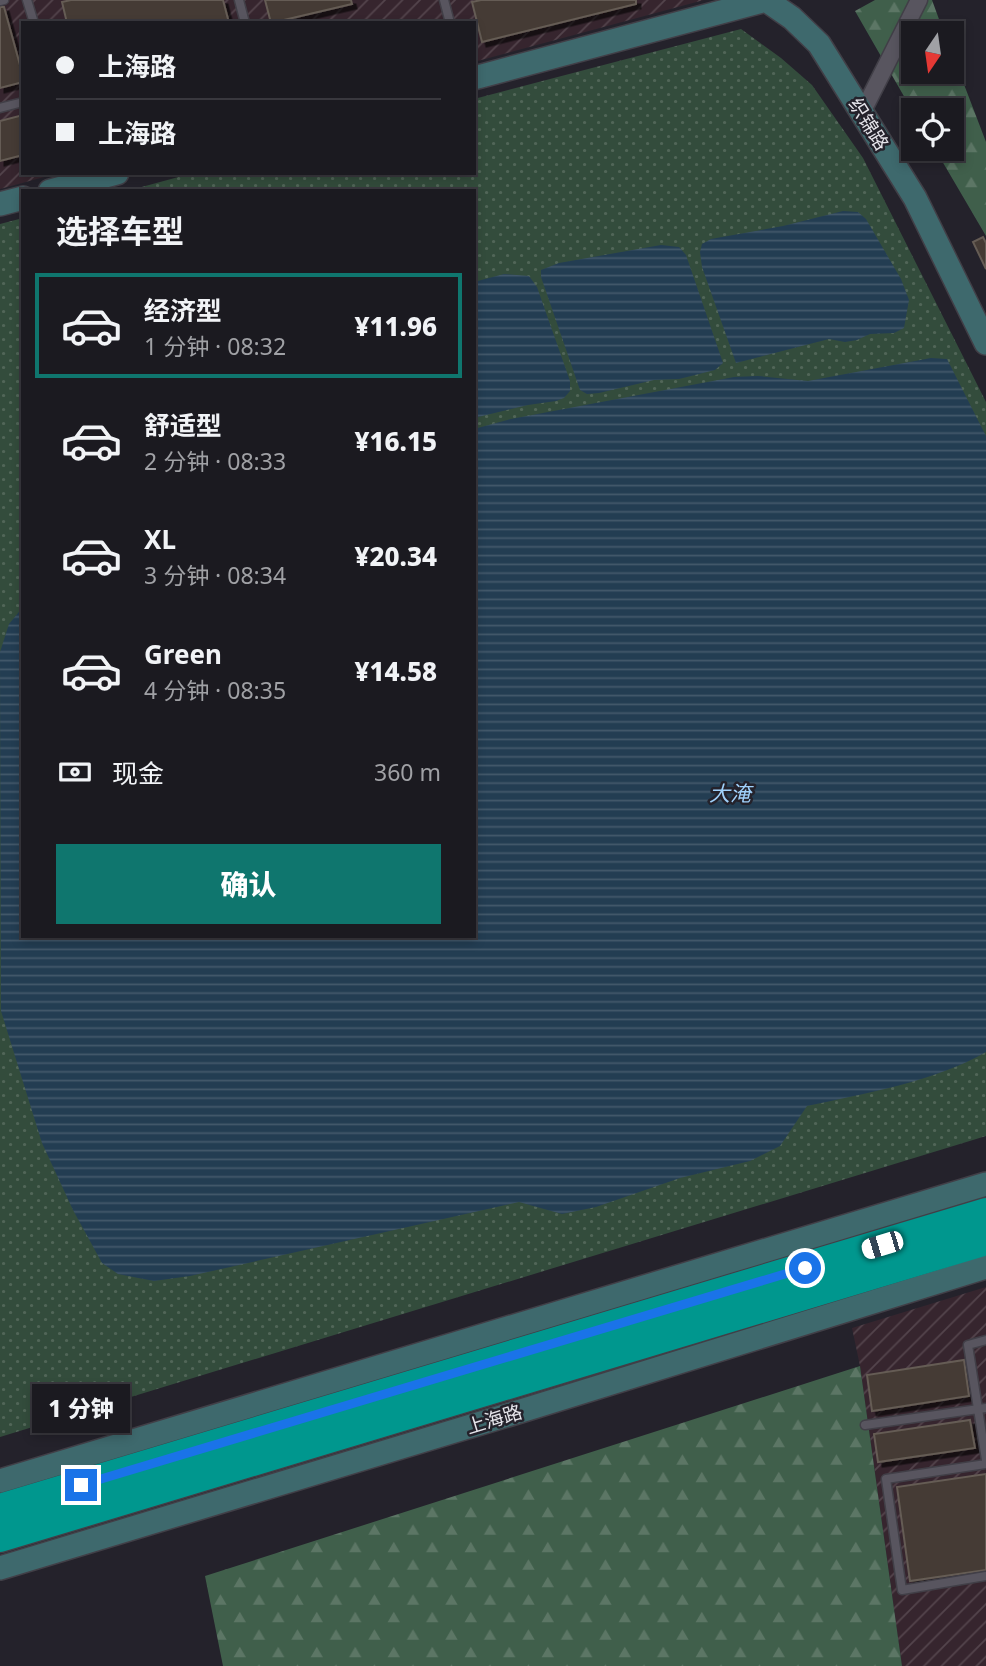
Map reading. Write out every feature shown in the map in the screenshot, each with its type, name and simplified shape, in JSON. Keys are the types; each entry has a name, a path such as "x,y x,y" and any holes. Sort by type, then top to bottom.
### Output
{"highway":[{"name":"上海路","path":"0,1537 937,1242 986,1213"},
{"name":"上海路","path":"0,1509 937,1242 986,1240"}],"main road":[{"name":"织锦路","path":"766,0 792,18 819,44 915,198 986,343"},
{"path":"476,77 766,0"},
{"path":"54,189 75,178 100,175"},
{"path":"0,204 21,199"},
{"path":"0,1481 986,1184"},
{"name":"上海路","path":"0,1568 986,1267"}],"street":[{"path":"862,113 919,0"}],"lane":[{"path":"27,0 33,21"},
{"path":"239,0 244,21"},
{"path":"444,0 449,21"},
{"path":"0,108 21,103"},
{"path":"986,1340 968,1345 982,1408 986,1462 886,1479 902,1590 986,1576"},
{"path":"865,1425 982,1408"}],"shaded area":[{"path":"0,0 704,0 476,61 476,21 21,21 21,175 52,175 0,189"},
{"path":"986,1287 986,1666 902,1666 860,1366 852,1328"}],"green space":[{"path":"875,0 932,0 940,21 901,21 901,84 964,84 986,142 986,236 942,161 964,161 964,98 905,98 855,11"},
{"name":"大淹","path":"741,29 812,85 863,158 986,402 986,1136 0,1437 0,224 21,219 21,938 476,938 476,189 134,189 186,175 476,175 476,98"},
{"path":"860,1366 902,1666 223,1666 205,1576"}],"water":[{"path":"843,211 858,212 866,219 901,279 909,300 904,328 894,333 870,334 845,342 829,339 736,363 702,267 702,244 711,239 783,226"},
{"path":"661,245 679,247 686,255 723,363 715,370 679,379 654,380 587,394 580,390 541,277 541,270 559,263"},
{"path":"504,274 529,276 537,287 570,381 570,391 564,398 476,418 476,281"},
{"name":"大淹","path":"931,358 947,359 986,436 986,1052 922,1079 807,1106 780,1146 750,1161 680,1178 596,1207 562,1214 519,1202 190,1276 154,1281 118,1274 102,1263 73,1210 42,1143 1,1011 0,652 9,624 21,609 21,938 476,938 476,428 511,419 734,377 758,376 808,381"}],"building":[{"path":"223,0 228,21 67,21 62,2"},
{"path":"265,0 351,0 352,4 280,21 270,21"},
{"path":"636,0 636,4 482,42 472,2"},
{"path":"0,7 4,7 21,69 21,83 0,88"},
{"path":"21,116 21,156 0,161 0,121"},
{"path":"983,237 986,243 986,269 973,242"},
{"path":"964,1360 969,1396 872,1411 867,1375"},
{"path":"970,1420 975,1448 878,1462 874,1434"},
{"path":"986,1474 986,1570 910,1581 897,1487"}],"route":[{"path":"81,1485 805,1268"}]}
